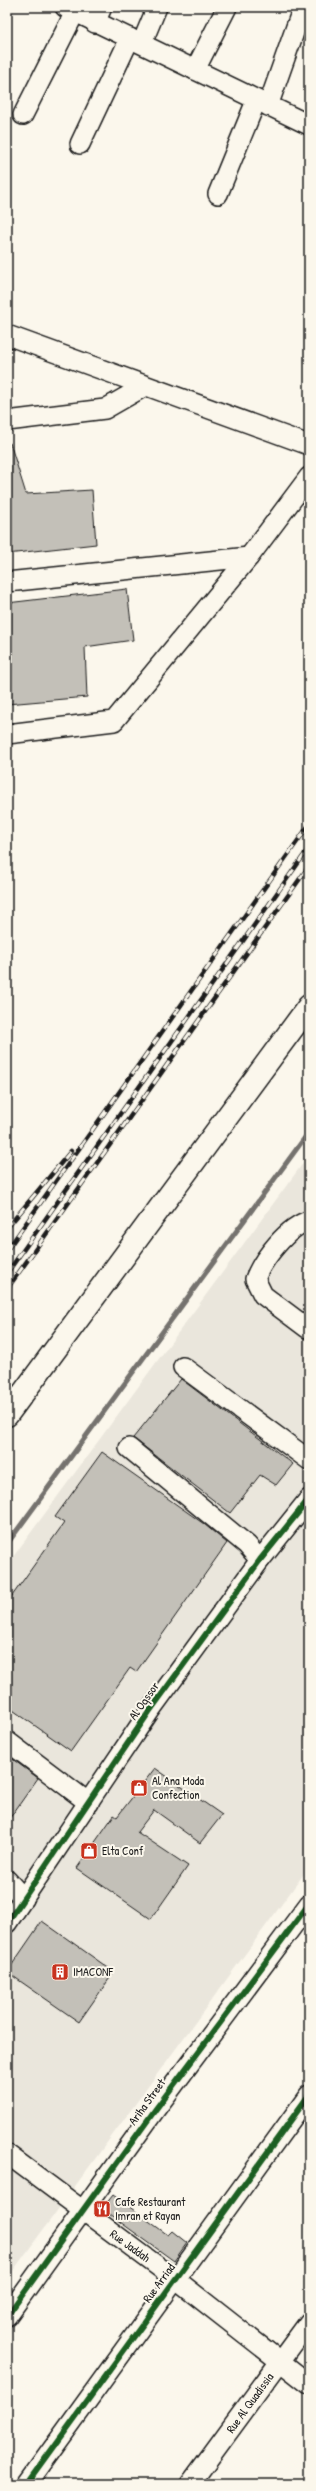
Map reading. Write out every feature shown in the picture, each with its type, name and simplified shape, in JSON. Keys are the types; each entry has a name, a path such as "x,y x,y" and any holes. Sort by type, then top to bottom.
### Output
{"main road":[{"path":"7,1415 309,1006"}],"street":[{"path":"80,144 136,41 157,7"},
{"path":"195,70 227,7"},
{"path":"218,194 262,103 303,7"},
{"path":"23,115 70,10 98,15 136,41 309,125"},
{"path":"7,335 309,445"},
{"path":"7,421 105,409 145,386"},
{"path":"7,734 114,721 249,557 309,477"},
{"path":"7,582 249,557"},
{"path":"307,1328 263,1294 255,1280 264,1261 291,1229 309,1221"},
{"path":"183,1367 309,1460"},
{"path":"129,1448 247,1545 260,1560"},
{"name":"Al Oqssor","path":"7,1923 149,1712 260,1560 309,1499"},
{"path":"7,1741 89,1803"},
{"path":"7,1880 24,1898"},
{"name":"Ariha Street","path":"7,2316 309,1904"},
{"name":"Rue Arriad","path":"27,2484 309,2095"},
{"name":"Rue Jaddah","path":"7,2154 82,2212 175,2279 309,2384"},
{"name":"Rue Al Quadissia","path":"190,2484 309,2322"}],"shaded area":[{"path":"309,1155 309,1867 7,2279 7,1565"}],"building":[{"path":"7,443 10,443 26,494 92,490 96,544 7,554"},
{"path":"127,589 133,640 85,647 87,697 7,704 7,603"},
{"path":"181,1379 293,1464 276,1485 260,1475 230,1513 133,1438"},
{"path":"102,1452 204,1524 227,1543 136,1672 130,1668 71,1751 7,1706 7,1603 64,1523 55,1517"},
{"path":"7,1755 38,1778 7,1822"},
{"path":"155,1768 222,1815 200,1843 154,1810 137,1832 188,1866 151,1919 77,1868 114,1815 117,1817"},
{"name":"IMACONF","path":"42,1921 114,1972 79,2022 7,1972"},
{"path":"113,2195 168,2235 172,2231 187,2243 174,2261 102,2209"}],"waterway":[{"path":"7,1544 309,1132"}],"railway":[{"path":"7,1250 309,825"},
{"path":"7,1273 309,848"},
{"path":"7,1289 309,866"},
{"path":"7,1228 71,1151"}],"cycle path":[{"path":"7,1923 149,1712 260,1560 309,1499"},
{"path":"7,2316 155,2110 309,1904"},
{"path":"27,2484 309,2095"}],"place":[{"name":"Al Ana Moda Confection","path":"139,1788"},
{"name":"Elta Conf","path":"89,1851"},
{"name":"IMACONF","path":"60,1972"},
{"name":"Cafe Restaurant Imran et Rayan","path":"102,2209"}]}
